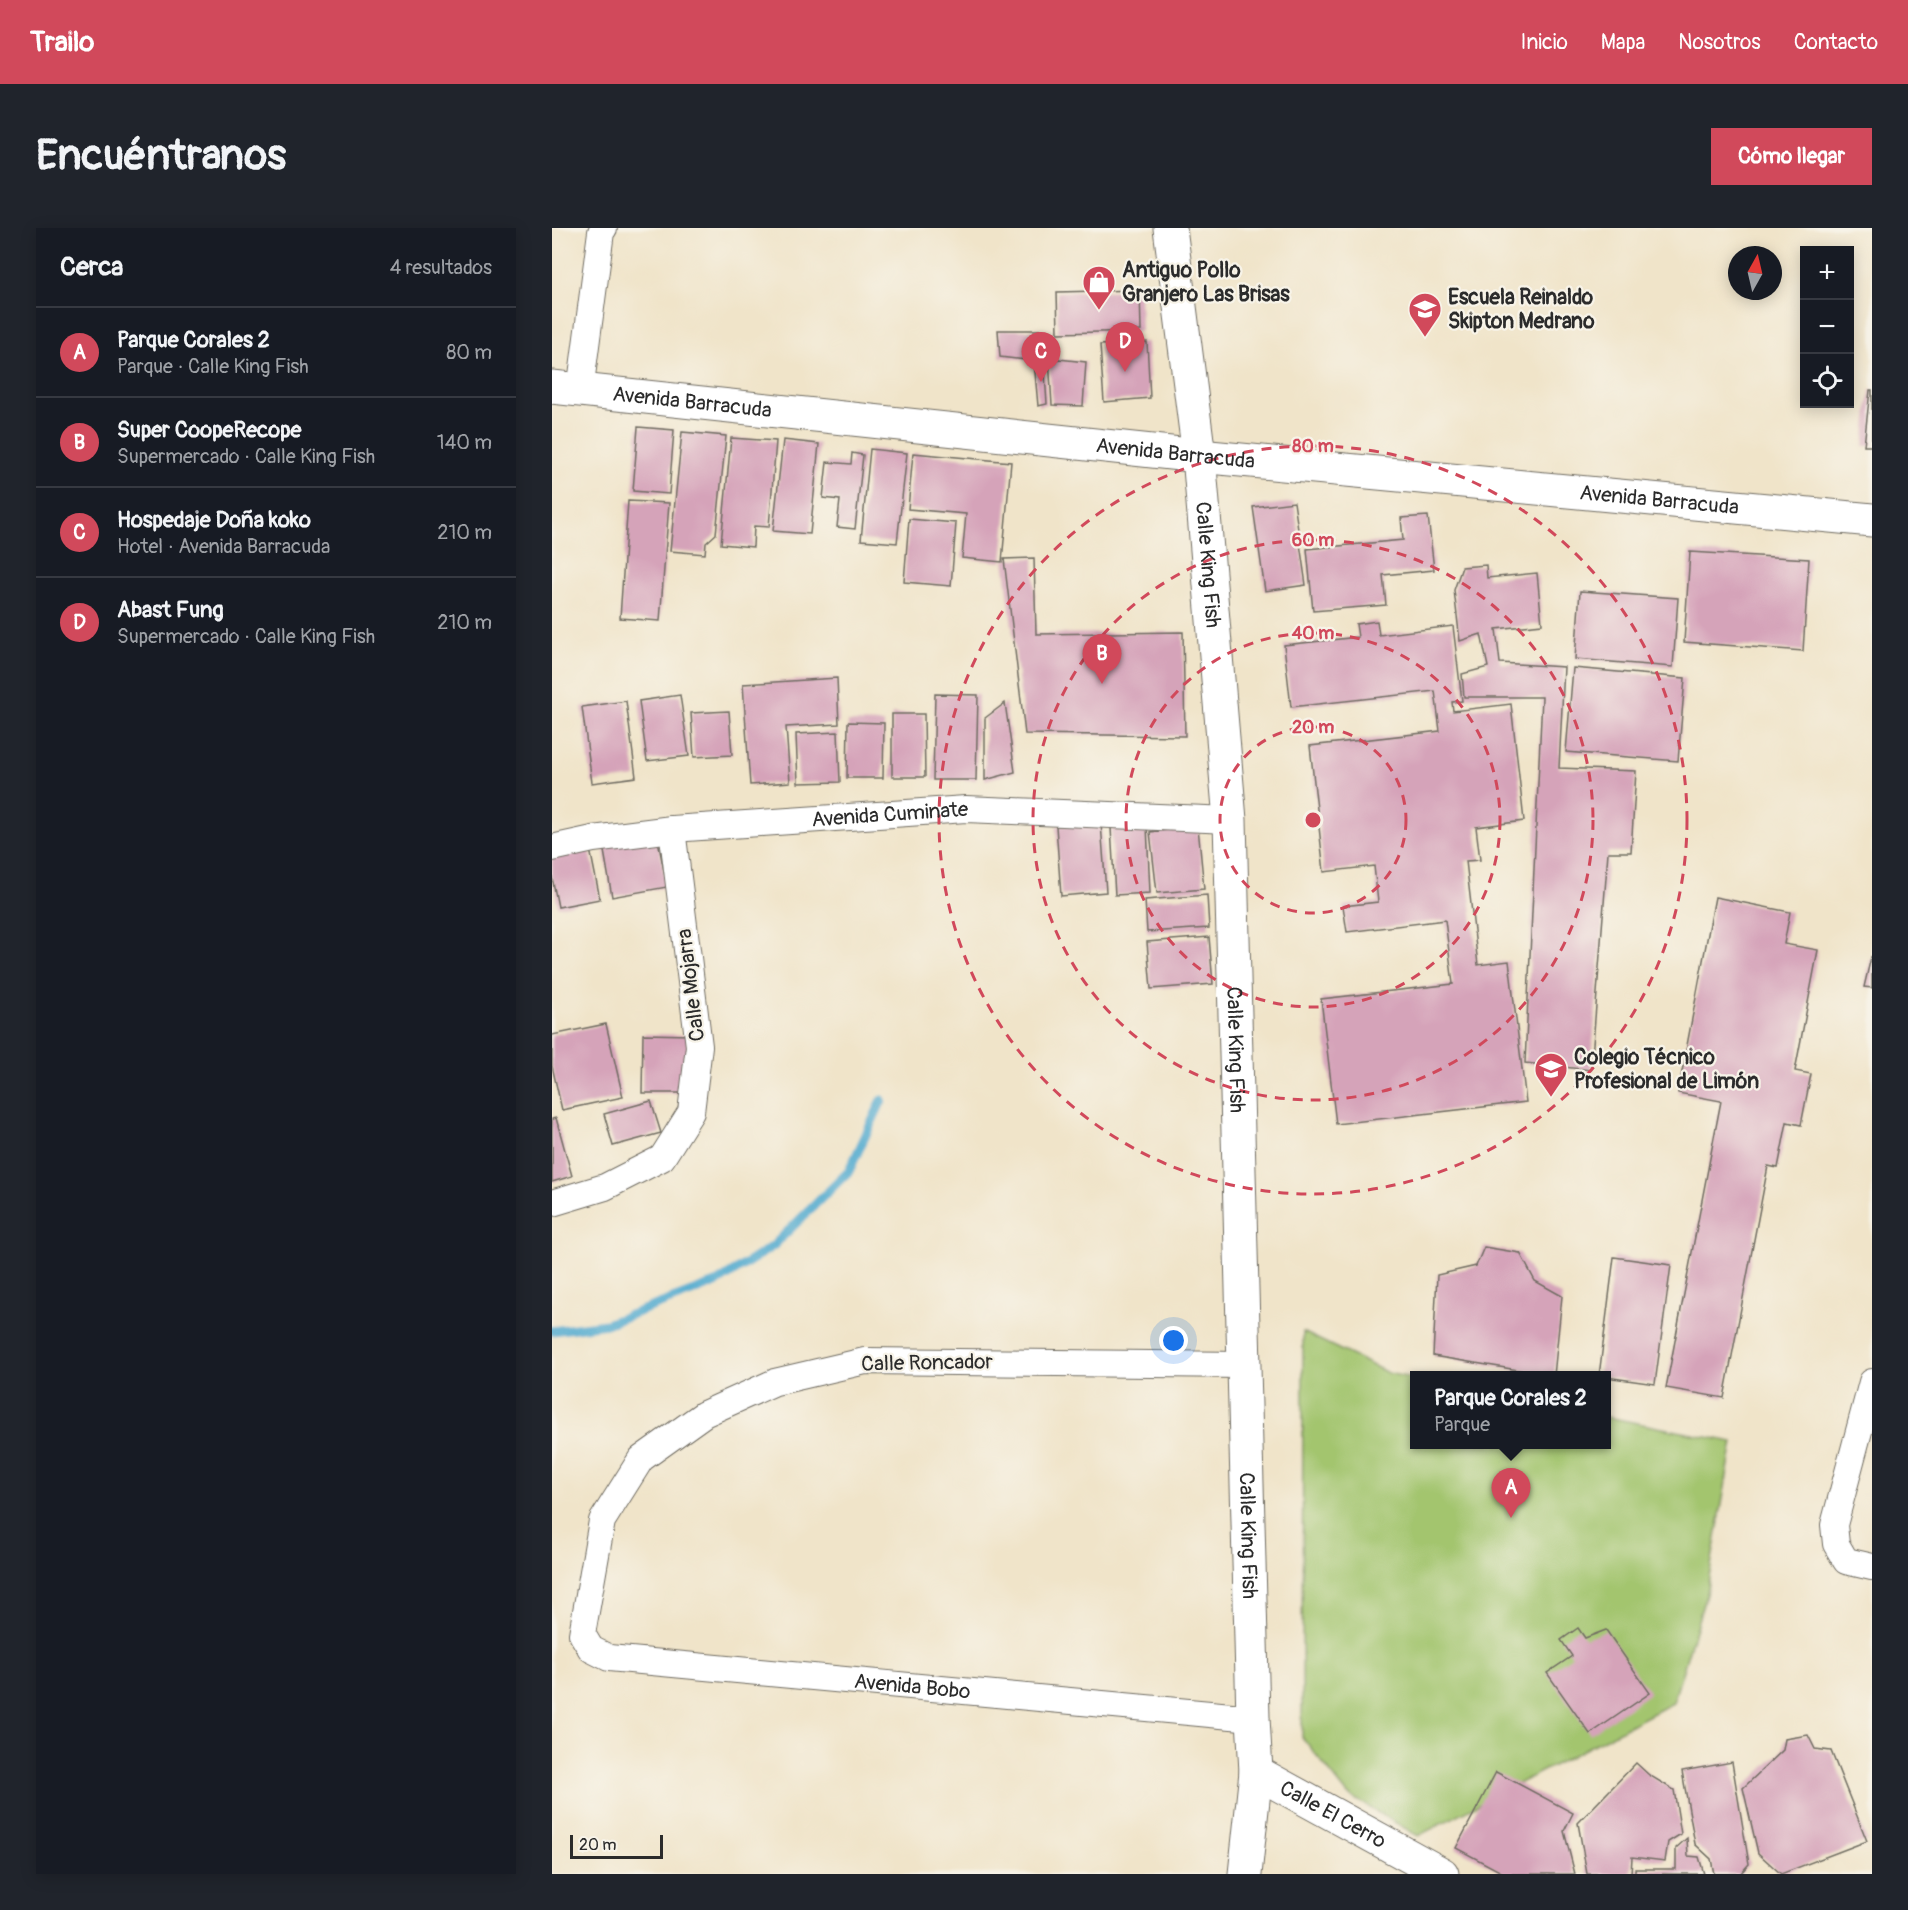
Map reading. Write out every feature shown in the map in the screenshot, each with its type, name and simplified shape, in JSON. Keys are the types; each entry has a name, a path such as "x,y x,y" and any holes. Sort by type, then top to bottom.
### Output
{"street":[{"path":"560,389 603,228"},
{"name":"Calle King Fish","path":"1170,228 1199,456 1230,820 1256,1772 1245,1874"},
{"name":"Avenida Barracuda","path":"560,389 1199,456 1872,520"},
{"name":"Avenida Cuminate","path":"552,849 593,839 672,829 966,809 1230,820"},
{"name":"Calle Mojarra","path":"552,1203 605,1187 662,1158 691,1112 699,1046 672,829"},
{"name":"Calle Roncador","path":"582,1634 602,1521 641,1459 704,1414 775,1382 865,1361 1245,1365"},
{"path":"1872,1382 1834,1525 1836,1544 1846,1561 1872,1567"},
{"name":"Avenida Bobo","path":"582,1634 591,1649 609,1658 1253,1718"},
{"name":"Calle El Cerro","path":"1256,1772 1442,1874"}],"green space":[{"path":"1303,1332 1388,1373 1410,1378 1410,1449 1611,1449 1611,1418 1733,1442 1706,1594 1673,1703 1418,1836 1348,1795 1302,1737"}],"building":[{"name":"Antiguo Pollo Granjero Las Brisas","path":"1140,290 1141,331 1058,333 1057,292"},
{"path":"998,330 1042,330 1047,404 1038,406 1034,361 1000,357"},
{"path":"1147,342 1150,398 1104,402 1100,345"},
{"path":"1049,358 1086,362 1083,406 1052,405"},
{"path":"1870,390 1872,390 1872,446 1864,446"},
{"path":"638,427 674,430 669,494 633,491"},
{"path":"682,432 726,436 716,534 706,543 705,554 670,551"},
{"path":"731,438 776,441 769,527 754,526 753,547 721,544"},
{"path":"783,440 819,444 810,534 773,531"},
{"path":"870,449 907,453 897,543 861,540"},
{"path":"852,453 863,455 855,529 837,527 840,500 823,498 827,462 851,464"},
{"path":"913,453 1011,462 1002,562 962,558 966,514 908,509"},
{"path":"628,501 669,503 660,621 620,618"},
{"path":"1294,502 1306,585 1265,591 1253,507"},
{"path":"1428,516 1434,570 1383,575 1386,605 1313,611 1307,549 1403,540 1401,518"},
{"path":"909,519 956,523 951,586 904,582"},
{"path":"1690,552 1809,559 1803,651 1684,642"},
{"path":"1034,558 1036,634 1183,632 1185,736 1025,734 1004,559"},
{"path":"1486,565 1487,578 1537,573 1542,624 1496,629 1500,663 1564,667 1559,768 1636,771 1631,852 1608,852 1591,1070 1525,1063 1542,697 1464,697 1462,674 1488,667 1481,634 1460,641 1454,590 1462,567"},
{"path":"1580,591 1678,598 1673,667 1575,659"},
{"path":"1377,621 1379,635 1453,626 1462,701 1452,702 1453,711 1511,704 1524,821 1476,827 1480,860 1466,861 1478,965 1509,961 1526,1102 1336,1124 1321,999 1453,984 1445,920 1347,932 1343,906 1378,902 1374,866 1324,872 1310,746 1440,731 1435,691 1291,707 1284,645 1358,637 1356,624"},
{"path":"1573,668 1685,678 1678,761 1566,752"},
{"path":"837,678 839,724 786,727 790,782 750,785 743,684"},
{"path":"935,694 978,695 976,780 933,780"},
{"path":"680,695 689,756 647,761 639,701"},
{"path":"626,701 636,777 592,783 582,707"},
{"path":"1005,703 1015,772 985,780 985,718"},
{"path":"729,711 732,755 694,757 691,713"},
{"path":"892,714 924,714 925,777 892,777"},
{"path":"848,722 884,723 883,778 847,778"},
{"path":"838,732 840,782 798,783 796,734"},
{"path":"1101,823 1106,892 1061,896 1056,826"},
{"path":"1147,826 1150,893 1115,895 1111,828"},
{"path":"1198,827 1204,889 1157,893 1150,832"},
{"path":"657,835 667,887 612,897 603,845"},
{"path":"589,844 600,899 558,907 552,877 552,852"},
{"path":"1207,895 1209,928 1147,932 1145,900"},
{"path":"1715,897 1790,912 1784,944 1818,950 1795,1071 1811,1074 1801,1125 1787,1122 1778,1168 1768,1166 1724,1398 1666,1388 1721,1101 1678,1093"},
{"path":"1209,937 1213,984 1151,989 1147,942"},
{"path":"1872,958 1872,988 1864,987"},
{"path":"606,1024 623,1097 562,1110 552,1066 552,1035"},
{"path":"643,1034 691,1035 690,1093 642,1093"},
{"path":"651,1101 661,1133 613,1146 604,1114"},
{"path":"556,1118 572,1176 552,1182 552,1119"},
{"path":"1484,1247 1520,1253 1535,1281 1562,1296 1554,1371 1524,1371 1433,1356 1437,1275 1476,1266"},
{"path":"1614,1257 1671,1265 1655,1384 1611,1378 1611,1371 1600,1371"},
{"path":"1578,1628 1585,1638 1606,1630 1650,1693 1590,1734 1547,1673 1572,1656 1561,1640"},
{"path":"1808,1735 1815,1749 1831,1751 1867,1841 1781,1874 1758,1853 1743,1788 1783,1750 1785,1739"},
{"path":"1732,1762 1749,1864 1740,1874 1714,1874 1711,1859 1695,1844 1682,1771"},
{"path":"1636,1763 1649,1775 1674,1790 1681,1834 1668,1842 1665,1861 1632,1857 1631,1874 1587,1874 1578,1823"},
{"path":"1496,1772 1573,1813 1564,1831 1575,1874 1505,1874 1456,1848"},
{"path":"1687,1838 1688,1856 1699,1857 1704,1874 1635,1874 1635,1869 1676,1869 1676,1848"}],"waterway":[{"path":"552,1331 606,1324 718,1282 773,1246 849,1171 882,1100"}],"place":[{"name":"Antiguo Pollo Granjero Las Brisas","path":"1099,311"},
{"name":"Escuela Reinaldo Skipton Medrano","path":"1425,338"},
{"name":"Abast Fung","path":"1125,372"},
{"name":"Hospedaje Doña koko","path":"1041,382"},
{"name":"Super CoopeRecope","path":"1102,684"},
{"name":"Colegio Técnico Profesional de Limón","path":"1551,1098"},
{"name":"Parque Corales 2","path":"1511,1518"}]}
